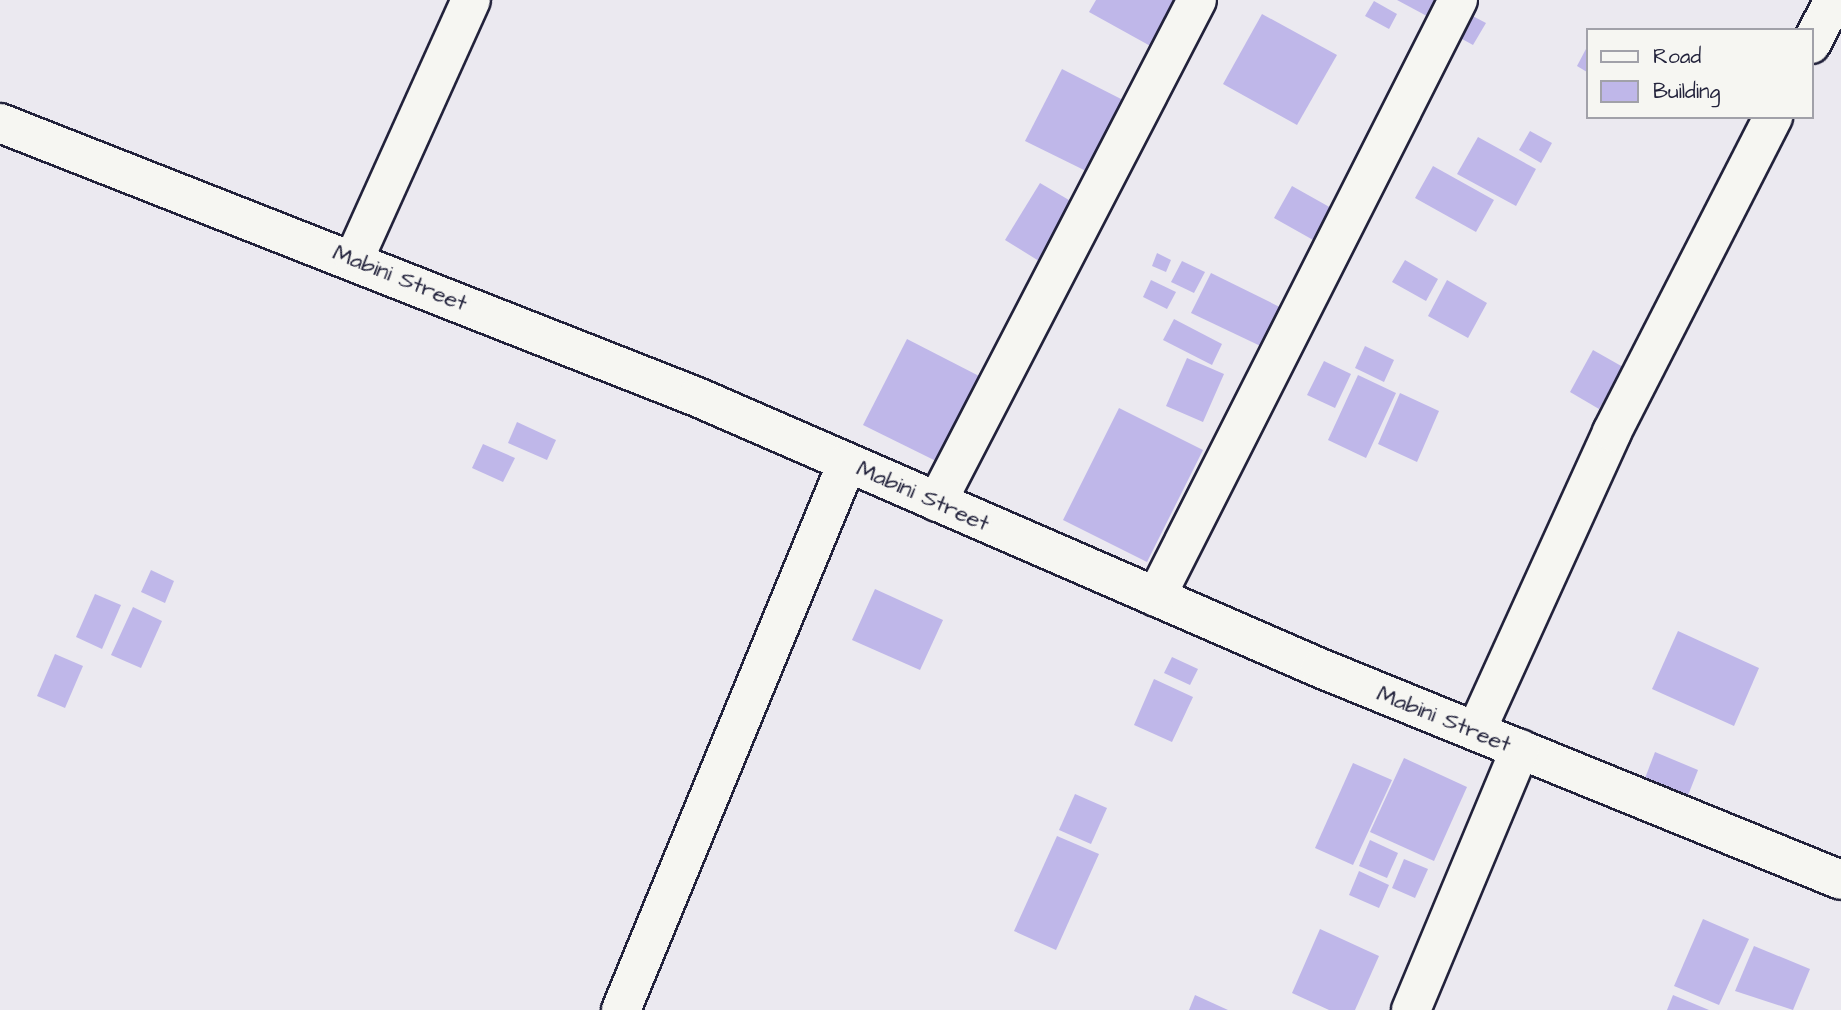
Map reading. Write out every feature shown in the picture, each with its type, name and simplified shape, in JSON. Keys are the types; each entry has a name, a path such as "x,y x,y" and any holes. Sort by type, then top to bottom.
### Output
{"street":[{"path":"354,259 471,0"},
{"path":"937,502 1197,0"},
{"path":"1156,597 1458,0"},
{"path":"1813,40 1834,0"},
{"path":"1476,732 1612,432 1772,119"},
{"name":"Mabini Street","path":"0,123 354,259 847,463 1476,732 1841,880"},
{"path":"621,1010 847,463"},
{"path":"1410,1010 1520,749"}],"building":[{"path":"1096,0 1181,0 1154,48 1089,12"},
{"path":"1397,0 1450,0 1438,22"},
{"path":"1374,1 1397,14 1389,29 1365,16"},
{"path":"1465,12 1486,23 1473,45 1453,34"},
{"path":"1262,14 1337,55 1297,125 1223,84"},
{"path":"1586,49 1586,71 1577,66"},
{"path":"1062,69 1123,100 1086,171 1025,141"},
{"path":"1530,131 1552,143 1541,163 1519,150"},
{"path":"1478,137 1536,169 1516,206 1457,174"},
{"path":"1433,166 1494,200 1476,232 1415,198"},
{"path":"1040,183 1074,203 1039,261 1005,240"},
{"path":"1292,186 1333,209 1315,241 1274,218"},
{"path":"1157,253 1171,260 1166,272 1152,266"},
{"path":"1405,260 1438,279 1426,301 1392,282"},
{"path":"1182,261 1205,272 1194,293 1171,282"},
{"path":"1211,273 1290,312 1271,351 1191,313"},
{"path":"1151,280 1176,292 1167,309 1143,297"},
{"path":"1447,280 1487,303 1468,338 1428,316"},
{"path":"1174,319 1222,344 1212,365 1163,340"},
{"path":"907,339 981,377 938,462 863,425"},
{"path":"1365,346 1394,360 1384,382 1355,368"},
{"path":"1593,350 1623,367 1599,409 1570,392"},
{"path":"1187,358 1224,374 1203,422 1166,406"},
{"path":"1324,361 1351,374 1335,408 1307,395"},
{"path":"1358,375 1396,393 1366,458 1328,440"},
{"path":"1400,393 1439,411 1417,462 1378,444"},
{"path":"1119,408 1203,450 1147,562 1063,520"},
{"path":"517,422 556,440 547,460 508,443"},
{"path":"483,444 515,458 503,482 472,468"},
{"path":"151,570 174,581 165,603 141,592"},
{"path":"875,589 943,620 920,670 852,640"},
{"path":"95,594 121,605 102,649 76,637"},
{"path":"133,607 162,621 141,668 111,655"},
{"path":"1678,631 1759,668 1734,726 1652,689"},
{"path":"55,654 83,666 65,708 37,696"},
{"path":"1172,657 1198,669 1190,685 1164,673"},
{"path":"1154,679 1193,697 1172,742 1134,725"},
{"path":"1655,752 1698,770 1685,803 1642,786"},
{"path":"1404,758 1467,787 1434,861 1370,832"},
{"path":"1353,763 1392,780 1353,865 1315,848"},
{"path":"1075,794 1107,808 1091,844 1059,830"},
{"path":"1057,836 1099,854 1056,950 1014,931"},
{"path":"1370,840 1398,853 1387,878 1359,866"},
{"path":"1404,859 1428,869 1415,898 1392,888"},
{"path":"1359,871 1389,885 1379,908 1349,895"},
{"path":"1703,919 1749,939 1719,1005 1674,986"},
{"path":"1320,929 1379,956 1355,1010 1329,1010 1292,993"},
{"path":"1754,946 1810,969 1793,1010 1735,991"},
{"path":"1195,995 1228,1010 1189,1010"},
{"path":"1673,995 1709,1010 1667,1010"}]}
